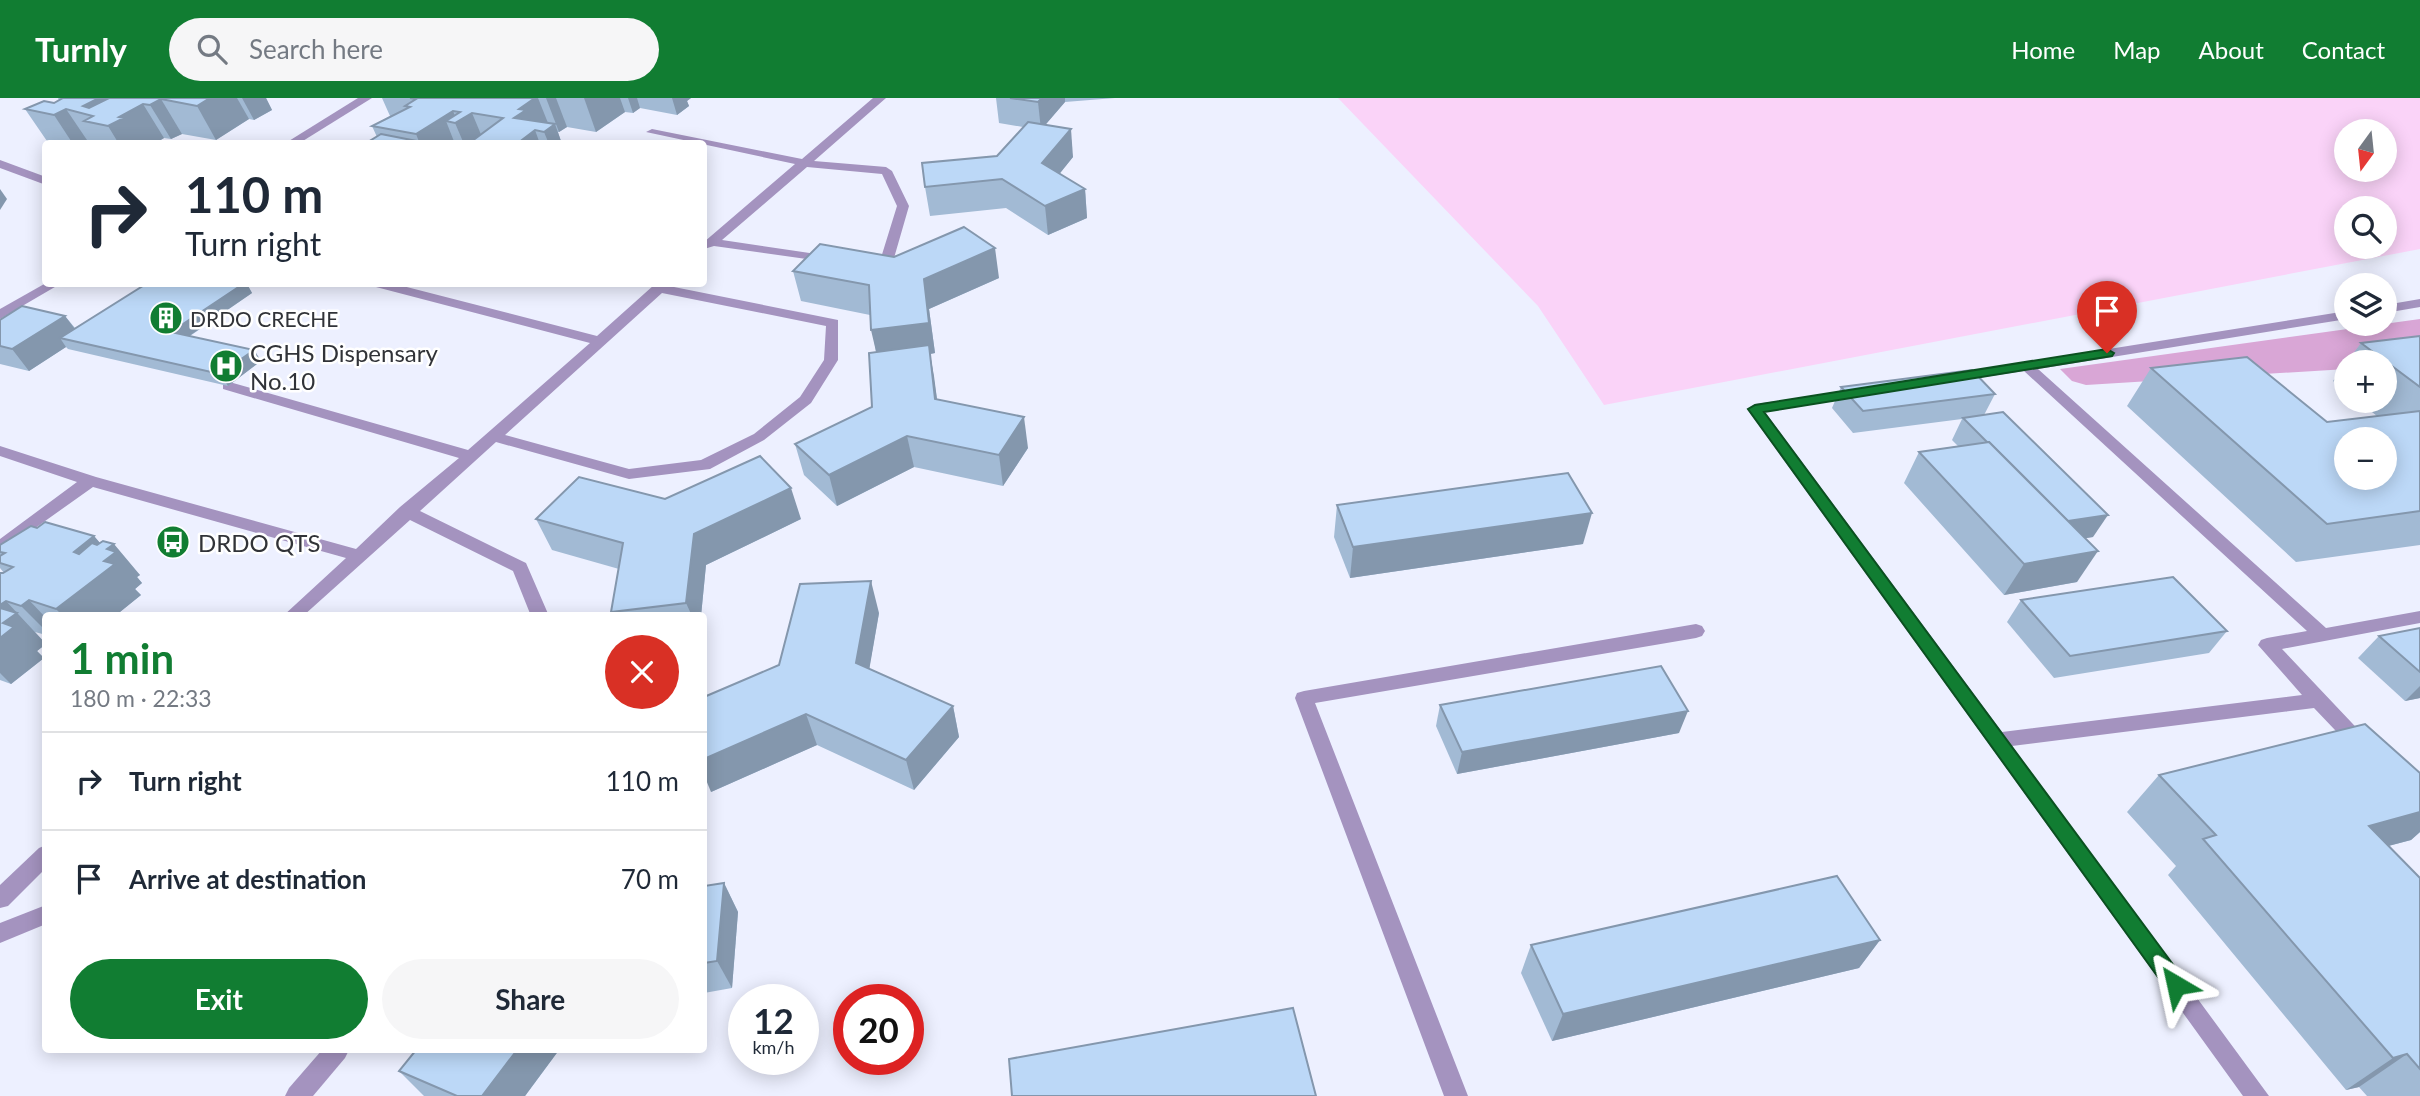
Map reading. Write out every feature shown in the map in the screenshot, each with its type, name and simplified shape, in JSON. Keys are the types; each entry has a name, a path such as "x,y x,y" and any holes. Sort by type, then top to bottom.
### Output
{"street":[{"path":"296,140 366,98"},
{"path":"708,246 880,98"},
{"path":"652,132 693,140"},
{"path":"707,143 805,162 886,171 902,206 885,265 862,263"},
{"path":"0,164 42,180"},
{"path":"708,246 839,261"},
{"path":"0,314 47,287"},
{"path":"393,287 600,341"},
{"path":"296,612 406,511 660,287"},
{"path":"491,436 629,474 704,464 759,437 806,401 831,360 833,323 666,287"},
{"path":"2397,307 2420,303"},
{"path":"1932,381 2334,317"},
{"path":"2027,366 2323,635"},
{"path":"228,386 469,456"},
{"path":"1878,389 1755,409 2257,1096"},
{"path":"0,451 90,481 357,555"},
{"path":"0,547 90,481"},
{"path":"406,511 520,566 538,612"},
{"path":"2374,758 2267,645 2420,617"},
{"path":"1456,1096 1304,698 1696,631"},
{"path":"1997,740 2318,699"},
{"path":"0,899 42,858"},
{"path":"0,933 42,916"},
{"path":"297,1096 334,1053"}],"shaded area":[{"path":"1338,98 2420,98 2420,249 2397,253 2397,196 2334,196 2334,259 2368,259 1604,405 1538,306"},
{"path":"2420,319 2420,362 2397,362 2397,350 2334,350 2334,370 2086,385 2072,381 2060,369 2334,331 2334,336 2397,336 2397,322"}],"building":[{"path":"63,98 99,98 83,106 89,108 109,98 210,98 197,106 161,99 150,105 143,104 108,126 84,121 93,116 66,109 54,115 25,109 44,101 54,103"},
{"path":"410,98 535,98 519,109 526,110 514,118 555,124 544,132 535,130 522,140 473,140 503,118 472,113 455,123 446,121 460,112 453,111 416,134 372,126 410,107 405,106 416,99"},
{"path":"1010,98 1042,98 1038,102"},
{"path":"1028,122 1071,129 1042,163 1085,189 1045,206 1002,179 925,187 922,163 997,156"},
{"path":"381,134 412,140 371,140"},
{"path":"964,227 995,248 924,279 929,323 871,330 869,285 793,271 820,244 894,257"},
{"name":"DRDO CRECHE","path":"141,287 238,287 171,332 254,350 220,374 60,338"},
{"path":"22,306 65,316 12,349 0,346 0,320"},
{"path":"2420,336 2420,387 2397,370 2397,350 2370,350 2361,343"},
{"path":"929,345 935,399 1024,417 999,455 907,436 829,475 795,444 872,407 869,353"},
{"path":"2247,357 2327,422 2420,411 2420,511 2327,524 2151,368"},
{"path":"1972,370 1995,394 1863,411 1841,387"},
{"path":"2003,412 2108,515 2068,521 1963,418"},
{"path":"1989,442 2098,551 2024,564 1919,452"},
{"path":"760,456 791,488 694,534 686,603 611,612 623,543 536,519 579,477 665,499"},
{"path":"1568,473 1592,513 1353,547 1337,505"},
{"path":"45,522 94,536 74,552 79,554 92,543 97,545 103,541 114,544 107,549 116,552 104,561 115,564 56,609 29,600 21,606 6,601 0,605 0,573 13,567 0,563 0,556 5,553 0,552 0,545 31,526 37,528"},
{"path":"2173,577 2227,631 2070,656 2021,600"},
{"path":"871,581 856,663 953,706 906,760 806,714 707,758 707,696 779,665 800,584"},
{"path":"0,608 17,613 3,623 14,627 0,638"},
{"path":"2420,628 2420,672 2379,636"},
{"path":"1661,666 1688,711 1462,752 1440,705"},
{"path":"2365,724 2420,773 2420,812 2369,826 2420,878 2420,1069 2407,1054 2393,1058 2203,839 2216,835 2159,775"},
{"path":"1837,876 1880,940 1563,1014 1531,945"},
{"path":"724,883 717,961 707,963 707,886"},
{"path":"1293,1008 1316,1096 1012,1096 1009,1059"},
{"path":"414,1053 515,1053 482,1096 457,1096 399,1071"}],"place":[{"name":"DRDO CRECHE","path":"166,318"},
{"name":"CGHS Dispensary No.10","path":"226,366"},
{"name":"DRDO QTS","path":"173,542"}],"route":[{"path":"2107,353 1755,409 2176,985"}]}
